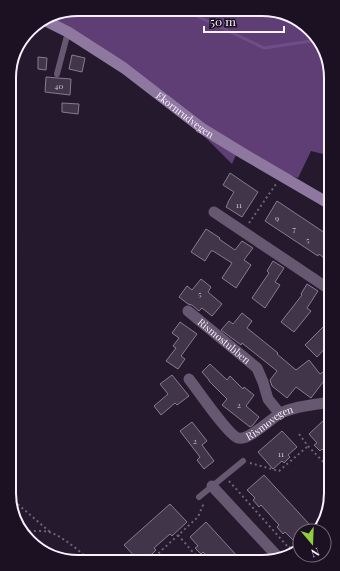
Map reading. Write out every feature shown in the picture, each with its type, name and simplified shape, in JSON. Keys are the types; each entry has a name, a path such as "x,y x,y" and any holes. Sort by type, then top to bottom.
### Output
{"main road":[{"name":"Ekornrudvegen","path":"50,23 68,32 124,68 203,129 324,201"}],"street":[{"path":"214,212 324,286"},
{"name":"Rismostubben","path":"188,311 256,368 263,382 268,399 280,414"},
{"name":"Rismovegen","path":"189,379 232,435 239,438 258,430 280,414 296,408 324,403"},
{"path":"212,486 275,554"}],"lane":[{"path":"57,74 68,32"},
{"path":"199,497 243,461"}],"path":[{"path":"243,232 281,176"},
{"path":"299,434 324,463"},
{"path":"243,461 278,471 308,446"},
{"path":"224,476 289,548 292,545"},
{"path":"157,555 198,517 203,505 199,497"},
{"path":"17,503 51,533 74,547 84,555"},
{"path":"29,531 51,533"},
{"path":"178,536 195,555"}],"shaded area":[{"path":"78,16 262,16 278,18 286,21 300,29 311,40 316,47 323,66 324,154 311,151 298,178 236,155 232,164 206,138 158,98 110,64 47,24 66,17"}],"building":[{"path":"72,55 85,58 82,72 69,69"},
{"path":"38,57 47,58 46,70 38,69"},
{"path":"46,77 71,79 70,95 45,92"},
{"path":"62,103 79,104 78,114 62,112"},
{"path":"230,173 258,192 242,217 226,207 234,192 223,185"},
{"path":"277,201 324,232 324,258 319,254 318,256 265,221"},
{"path":"206,229 235,250 242,241 253,248 244,260 251,265 236,288 222,278 232,263 213,251 211,251 205,261 191,252"},
{"path":"273,261 284,268 275,282 280,285 265,308 252,298 269,273 267,271"},
{"path":"201,279 211,287 208,292 222,304 212,316 202,308 199,311 179,297 187,286 192,290"},
{"path":"307,284 318,291 307,308 311,311 294,332 281,322 302,295 301,294"},
{"path":"242,313 252,321 247,328 296,370 309,360 320,374 324,371 324,381 311,398 296,387 287,398 272,386 270,380 277,371 242,343 241,345 221,330 229,321 233,324"},
{"path":"180,322 197,334 181,356 185,359 178,369 166,361 176,348 173,346 179,338 172,333"},
{"path":"324,326 324,349 317,357 305,345"},
{"path":"210,364 227,380 230,376 243,389 244,387 254,395 246,406 259,417 253,425 250,427 222,405 227,399 202,372"},
{"path":"172,375 189,396 177,405 175,403 161,415 154,406 168,394 160,384"},
{"path":"324,420 324,451 322,449 320,451 314,445 317,443 309,434"},
{"path":"192,422 207,441 202,445 214,461 204,469 197,460 200,457 180,431"},
{"path":"282,431 297,447 288,455 290,457 284,463 282,461 273,469 258,452"},
{"path":"264,475 308,523 292,523 292,539 285,532 283,534 277,527 279,525 261,505 259,507 253,500 255,498 247,490"},
{"path":"170,504 187,522 172,536 170,534 154,548 156,550 151,555 133,555 124,545"},
{"path":"206,522 236,555 206,555 203,552 201,554 195,548 198,546 190,537"}],"waterway":[{"path":"197,16 264,48 312,41"}]}
